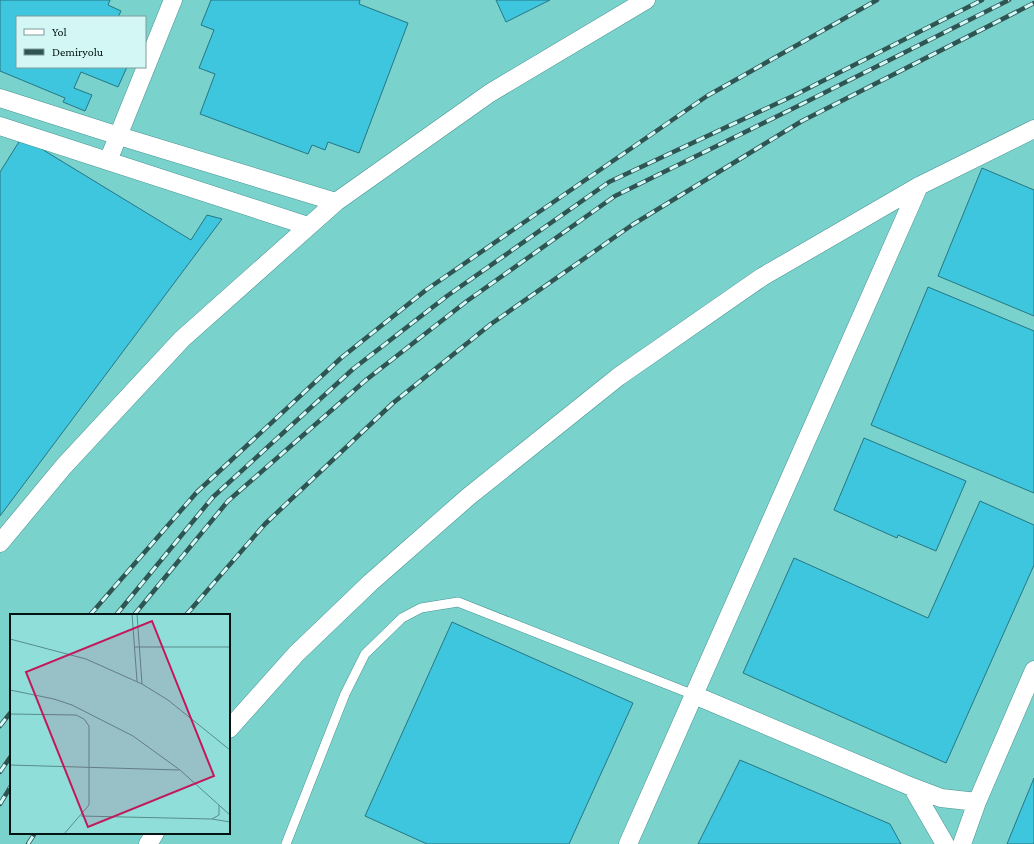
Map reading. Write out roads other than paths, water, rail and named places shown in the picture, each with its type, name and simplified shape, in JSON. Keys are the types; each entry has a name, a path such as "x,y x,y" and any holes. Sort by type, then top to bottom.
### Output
{"street":[{"path":"108,161 173,0"},
{"path":"0,543 64,466 182,339 336,202 490,93 646,0"},
{"path":"0,98 336,202"},
{"path":"0,126 308,226"},
{"path":"230,728 296,654 370,582 468,497 618,377 762,277 919,186 1034,129"},
{"path":"628,844 919,186"},
{"path":"962,844 977,802 1034,670"},
{"path":"694,695 941,798 977,802"},
{"path":"912,787 945,844"},
{"path":"148,844 154,834"}],"lane":[{"path":"286,844 345,694 365,654 402,618 421,608 458,602 694,695"}],"railway":[{"path":"91,614 197,492 341,358 426,290 707,96 877,0"},
{"path":"117,614 213,497 353,369 447,296 609,182 795,95 982,0"},
{"path":"135,614 228,501 366,380 467,301 615,196 1009,0"},
{"path":"187,614 265,524 393,403 491,324 632,225 802,121 1034,3"},
{"path":"0,726 10,713"},
{"path":"0,772 10,757"},
{"path":"0,804 10,788"},
{"path":"28,844 34,834"}]}
